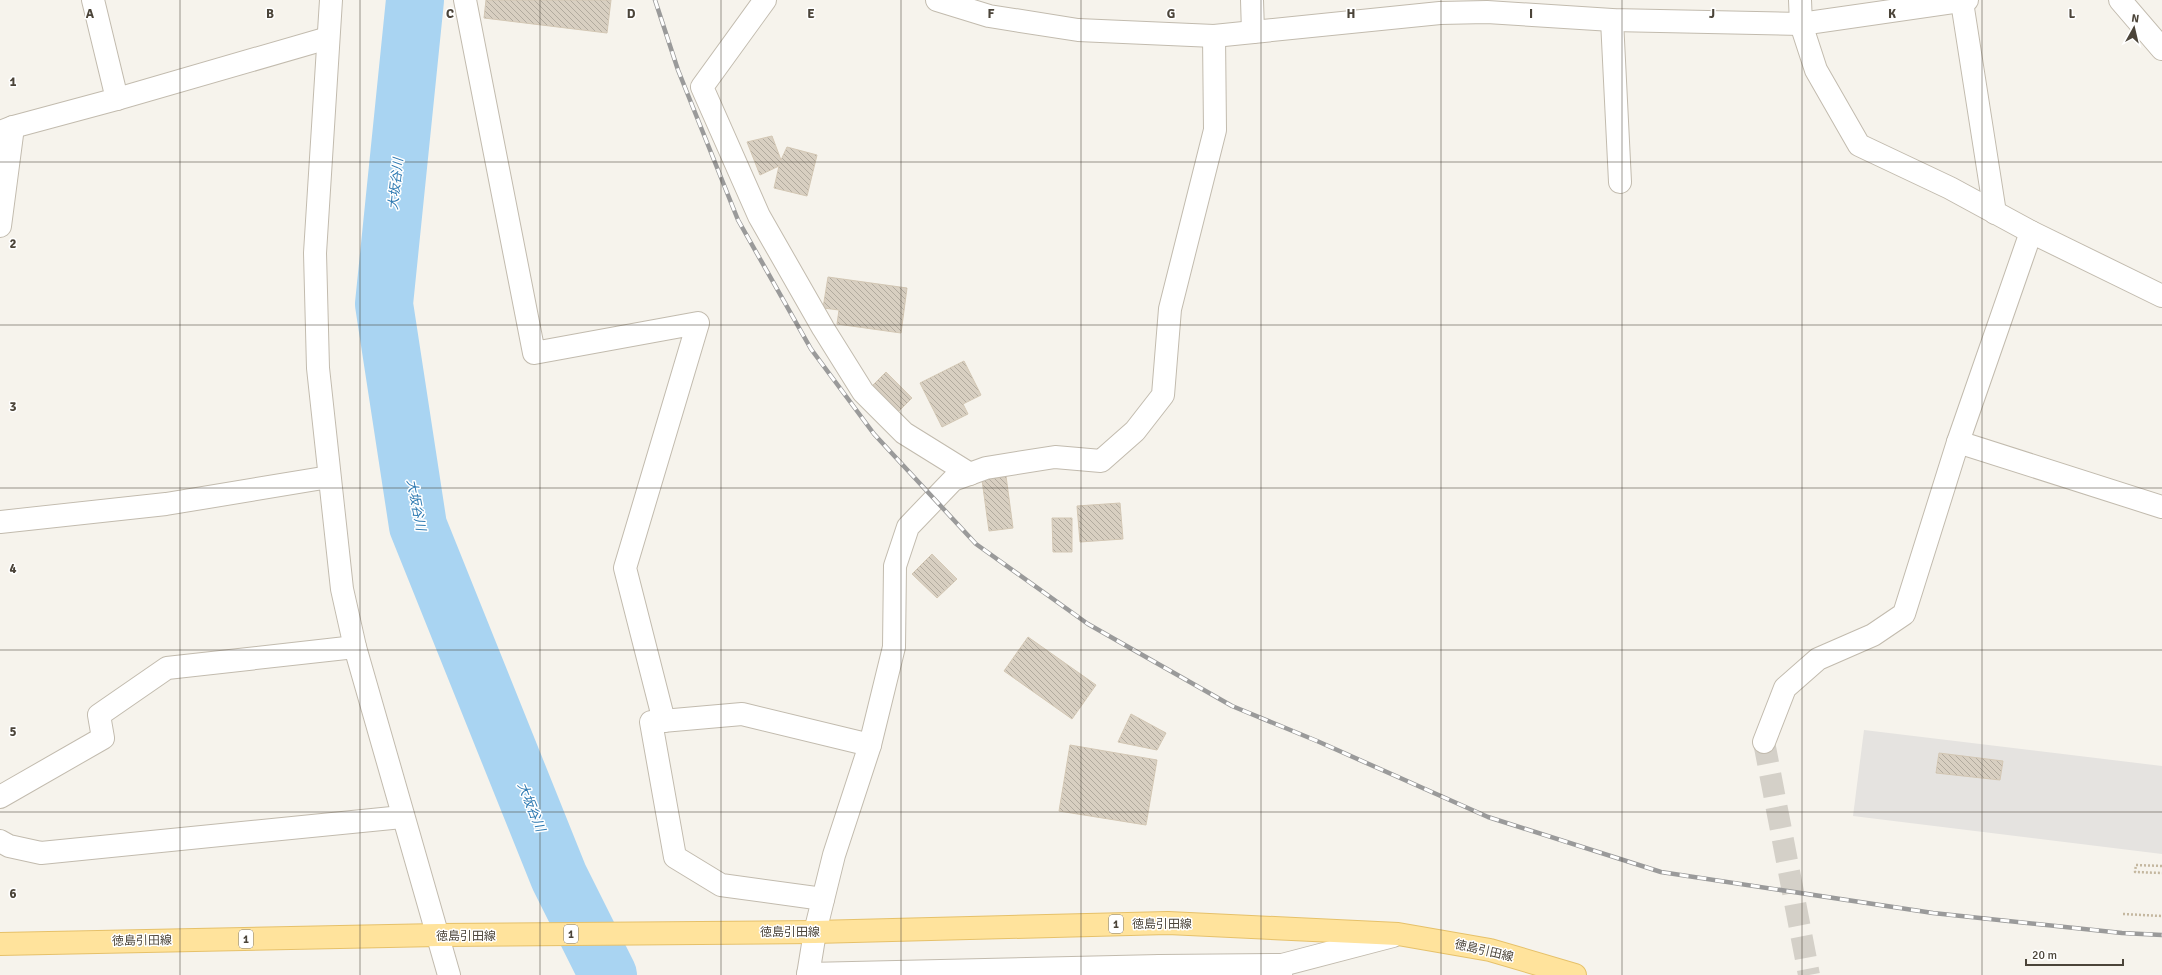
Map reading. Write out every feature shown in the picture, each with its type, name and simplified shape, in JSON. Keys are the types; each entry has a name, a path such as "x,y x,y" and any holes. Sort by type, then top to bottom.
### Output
{"main road":[{"name":"徳島引田線","path":"0,944 651,932 815,932 1168,923 1398,934 1490,950 1575,975"}],"street":[{"path":"93,0 117,99"},
{"path":"331,0 315,253 318,368 342,588 355,647 402,817 449,975"},
{"path":"465,0 534,353 698,323 625,568 664,721"},
{"path":"765,0 702,87 759,216 863,392 904,433 970,474"},
{"path":"937,0 989,16 1078,30 1214,36 1440,6 1487,6 1612,20 1801,24 1965,1 1995,213"},
{"path":"1252,0 1253,32"},
{"path":"1800,0 1801,24 1816,70 1859,145 1950,188 2030,232 2162,296"},
{"path":"2120,0 2162,49"},
{"path":"1612,20 1620,182"},
{"path":"1214,36 1215,130 1170,308 1163,395 1135,431 1101,461 1055,457 986,468 953,480 908,527 895,566 894,647 870,745 834,855 815,932 808,974 1281,970 1398,934"},
{"path":"0,226 7,129 328,38"},
{"path":"1764,742 1785,688 1818,660 1873,635 1904,614 1958,442 2030,232"},
{"path":"1958,442 2162,506"},
{"path":"0,522 166,504 330,477"},
{"path":"0,797 103,738 99,715 167,668 355,647"},
{"path":"823,899 721,885 675,857 651,722 742,714 870,745"},
{"path":"0,841 9,846 41,853 402,817"}],"path":[{"path":"2162,866 2136,864 2135,872 2162,874"},
{"path":"2124,914 2162,916"}],"shaded area":[{"path":"1864,730 2162,766 2162,854 1853,816"}],"building":[{"path":"486,0 611,0 607,33 484,18"},
{"path":"772,136 781,160 787,147 817,155 807,196 774,188 779,166 760,175 747,142"},
{"path":"828,277 907,288 901,333 837,324 839,310 823,308"},
{"path":"964,361 981,395 963,404 968,414 942,427 920,383"},
{"path":"886,372 912,398 895,415 869,389"},
{"path":"1006,476 1013,528 989,531 982,480"},
{"path":"1120,503 1123,539 1080,542 1077,506"},
{"path":"1052,518 1072,518 1072,552 1053,552"},
{"path":"932,554 957,579 937,598 912,574"},
{"path":"1028,637 1096,685 1072,719 1004,671"},
{"path":"1131,714 1166,733 1157,750 1118,742"},
{"path":"1070,745 1157,760 1146,825 1059,811"},
{"path":"1939,753 2003,761 2000,780 1936,773"}],"waterway":[{"name":"大坂谷川","path":"415,0 384,304 418,526 559,877 608,975"}],"tunnel":[{"path":"1764,742 1809,975"}],"railway":[{"path":"655,0 678,70 738,220 811,349 874,434 976,544 1088,624 1232,706 1317,741 1488,817 1661,872 1933,913 2122,933 2162,935"}]}
